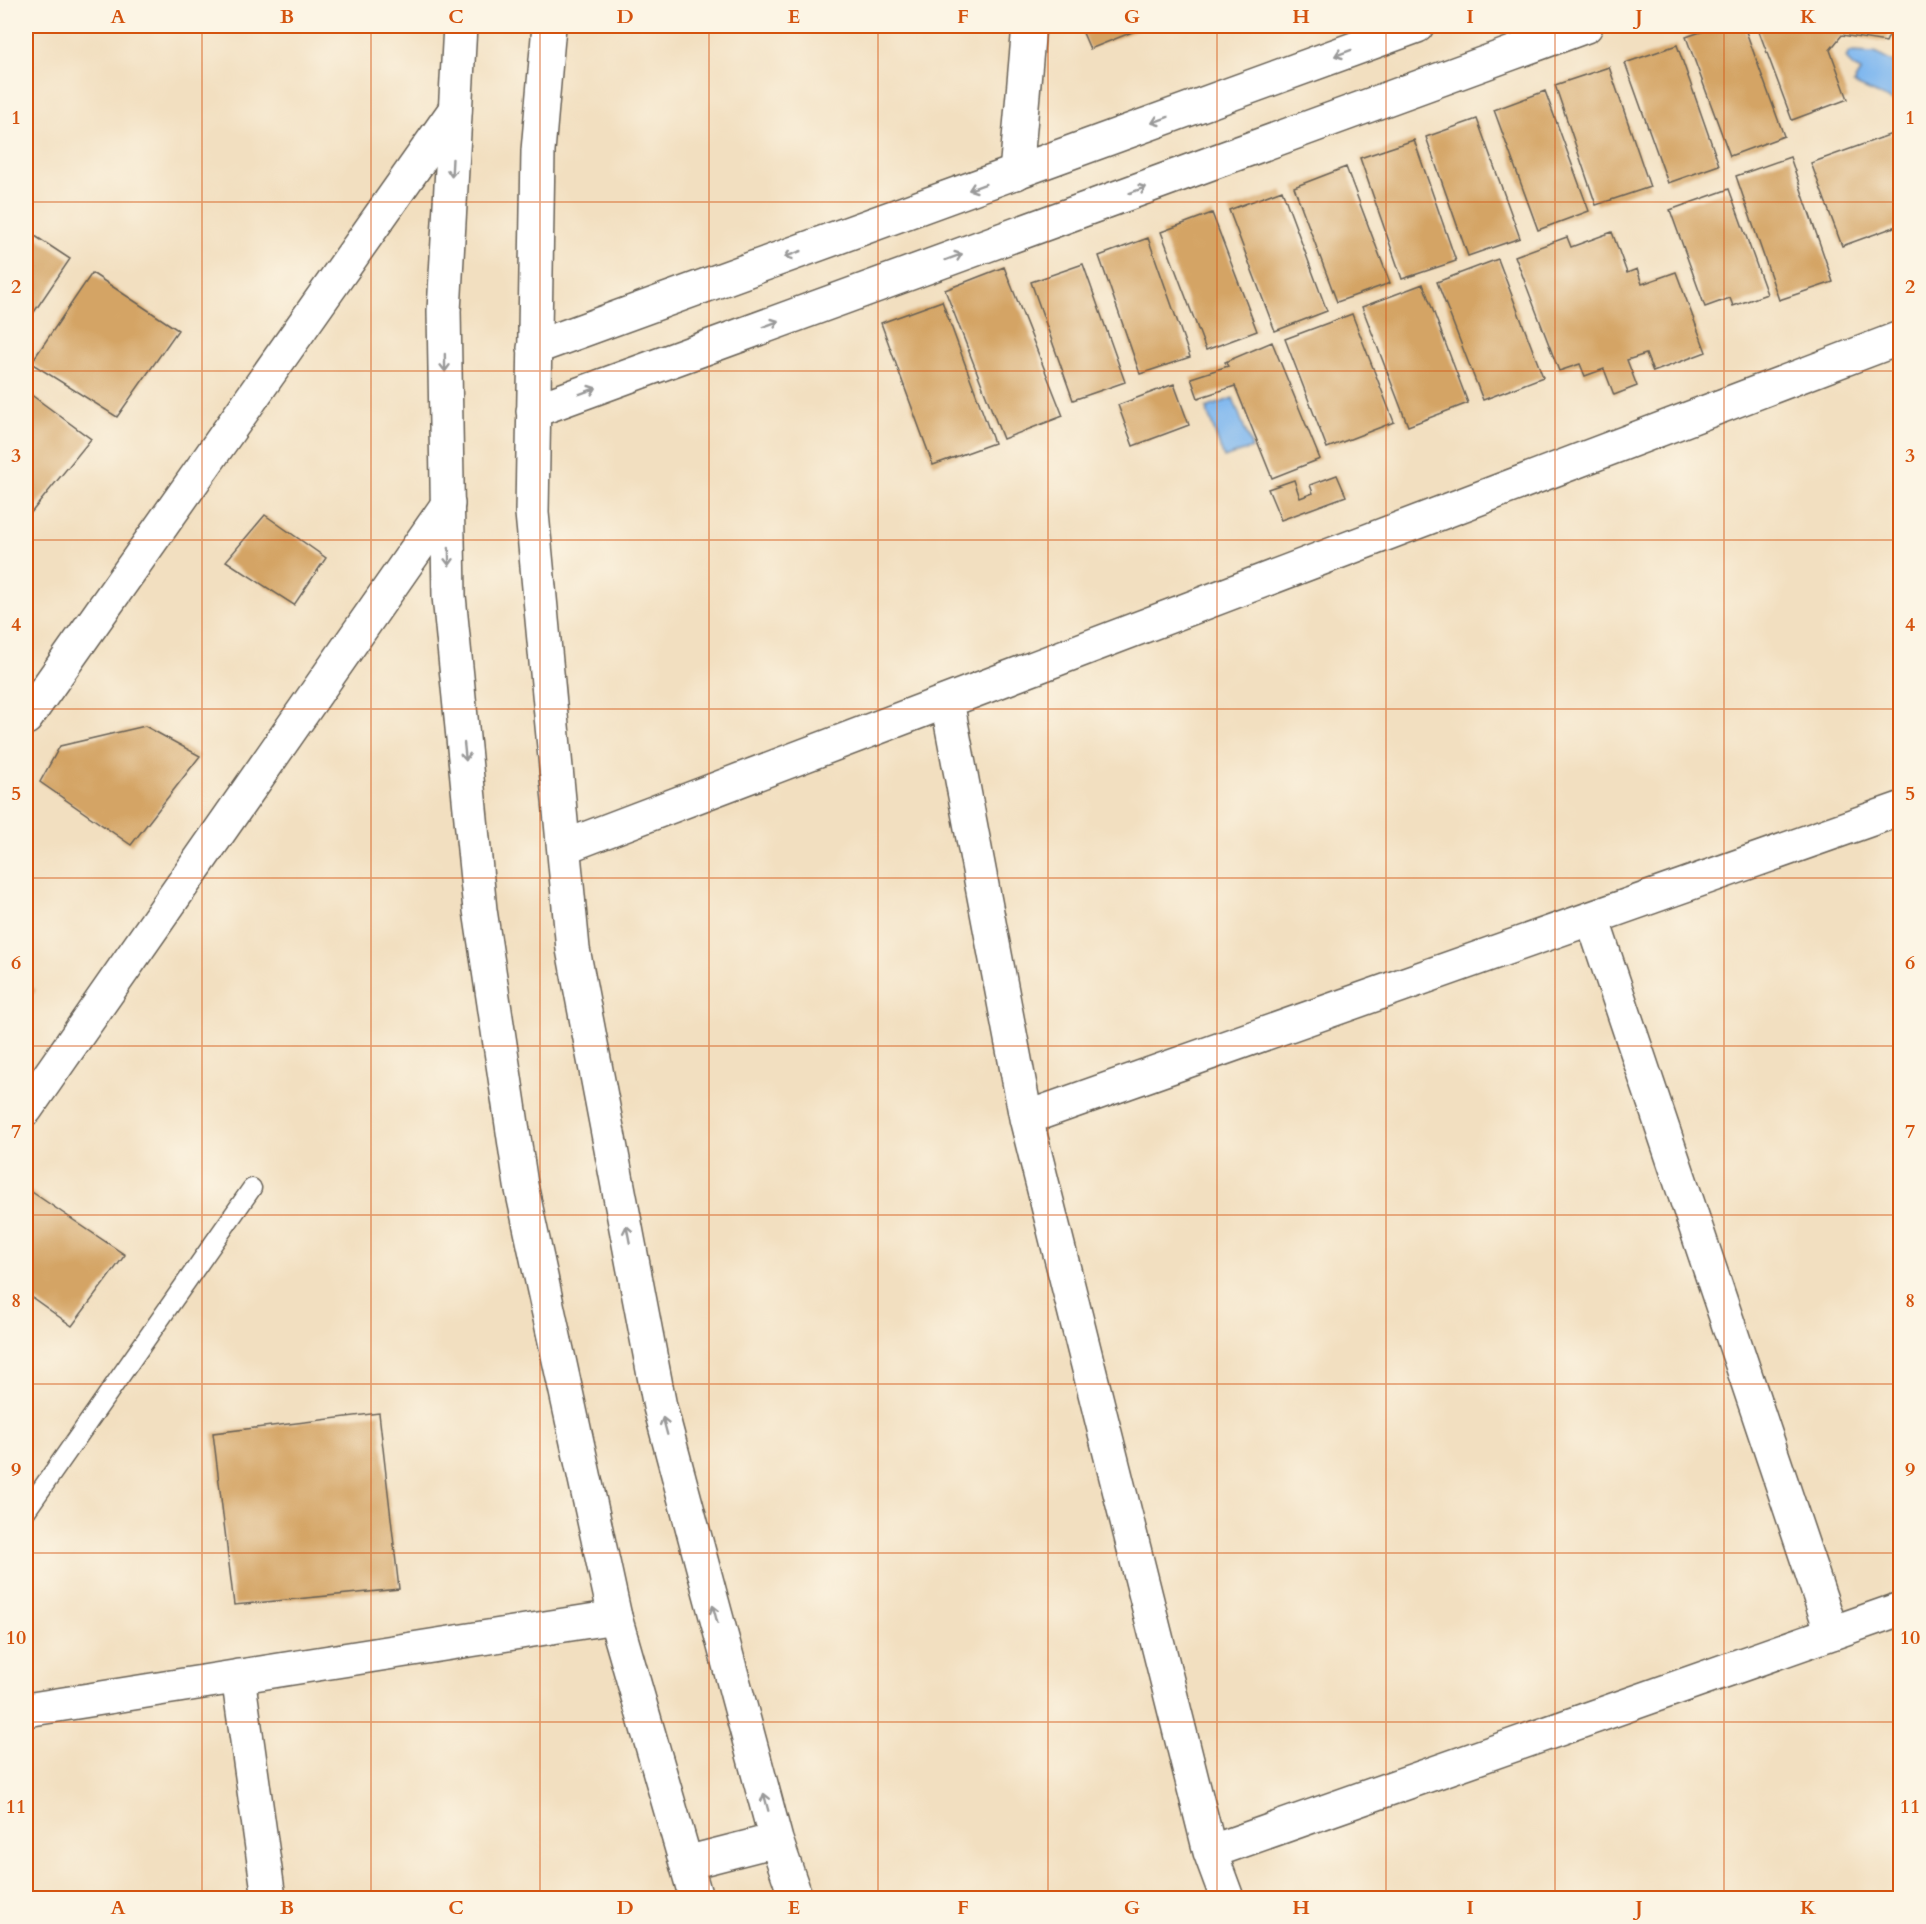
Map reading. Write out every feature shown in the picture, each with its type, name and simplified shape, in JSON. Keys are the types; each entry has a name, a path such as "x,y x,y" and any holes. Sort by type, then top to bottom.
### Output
{"street":[{"path":"460,26 444,311 449,596 480,910 519,1173 615,1617 696,1899"},
{"path":"549,26 538,150 531,513 573,949 660,1407 776,1840 796,1899"},
{"path":"1016,173 1029,26"},
{"path":"534,348 1417,26"},
{"path":"533,411 1586,26"},
{"path":"26,718 455,110"},
{"path":"564,847 1900,338"},
{"path":"26,1109 448,504"},
{"path":"947,701 1026,1118 1210,1852 1227,1899"},
{"path":"1026,1118 1900,809"},
{"path":"1592,918 1832,1633"},
{"path":"1210,1852 1900,1609"},
{"path":"26,1710 615,1617"},
{"path":"238,1676 269,1899"},
{"path":"686,1863 776,1840"}],"lane":[{"path":"26,1511 252,1188"}],"water":[{"path":"1849,52 1875,53 1900,66 1900,86 1893,101 1853,84 1861,71 1853,67 1846,58"},
{"path":"1233,398 1252,448 1224,458 1206,408"}],"building":[{"path":"1080,26 1144,26 1145,27 1090,49"},
{"path":"1718,26 1744,26 1784,136 1730,156 1686,37"},
{"path":"1757,26 1893,26 1886,42 1842,35 1830,50 1848,99 1792,120"},
{"path":"1677,45 1719,165 1668,183 1625,63"},
{"path":"1609,67 1650,187 1596,205 1555,85"},
{"path":"1545,91 1589,211 1538,230 1494,110"},
{"path":"1477,119 1520,238 1468,256 1426,137"},
{"path":"1900,131 1900,225 1842,246 1811,163"},
{"path":"1414,140 1456,261 1402,279 1360,158"},
{"path":"1790,157 1833,282 1779,300 1736,176"},
{"path":"1346,167 1390,283 1337,302 1294,187"},
{"path":"1729,189 1767,294 1733,306 1730,298 1705,307 1670,210"},
{"path":"1282,190 1327,311 1275,331 1229,210"},
{"path":"1212,213 1257,331 1206,350 1161,232"},
{"path":"26,230 70,259 26,324"},
{"path":"1612,232 1627,273 1637,269 1642,284 1676,272 1706,352 1653,372 1646,354 1627,360 1637,386 1614,395 1604,369 1585,376 1580,364 1559,371 1515,256 1567,237 1571,247"},
{"path":"1148,238 1190,357 1140,374 1099,256"},
{"path":"1498,259 1543,377 1483,400 1437,282"},
{"path":"1083,264 1125,382 1073,400 1031,282"},
{"path":"1004,267 1063,416 1003,439 945,290"},
{"path":"92,273 178,330 117,417 31,363"},
{"path":"1423,284 1468,403 1408,426 1362,307"},
{"path":"942,301 994,443 933,465 881,323"},
{"path":"1352,314 1394,422 1327,448 1285,339"},
{"path":"1272,342 1320,459 1272,478 1235,386 1198,398 1191,378 1228,366 1225,362"},
{"path":"1174,384 1189,425 1133,446 1118,405"},
{"path":"26,391 91,439 26,519"},
{"path":"1337,475 1346,496 1281,520 1268,489 1294,480 1300,498 1313,493 1310,485"},
{"path":"265,515 326,558 294,605 226,561"},
{"path":"145,726 200,756 131,845 40,782 60,746"},
{"path":"26,983 36,990 26,1004"},
{"path":"26,1188 125,1255 72,1326 26,1293"},
{"path":"379,1413 399,1589 234,1605 213,1433"}]}
